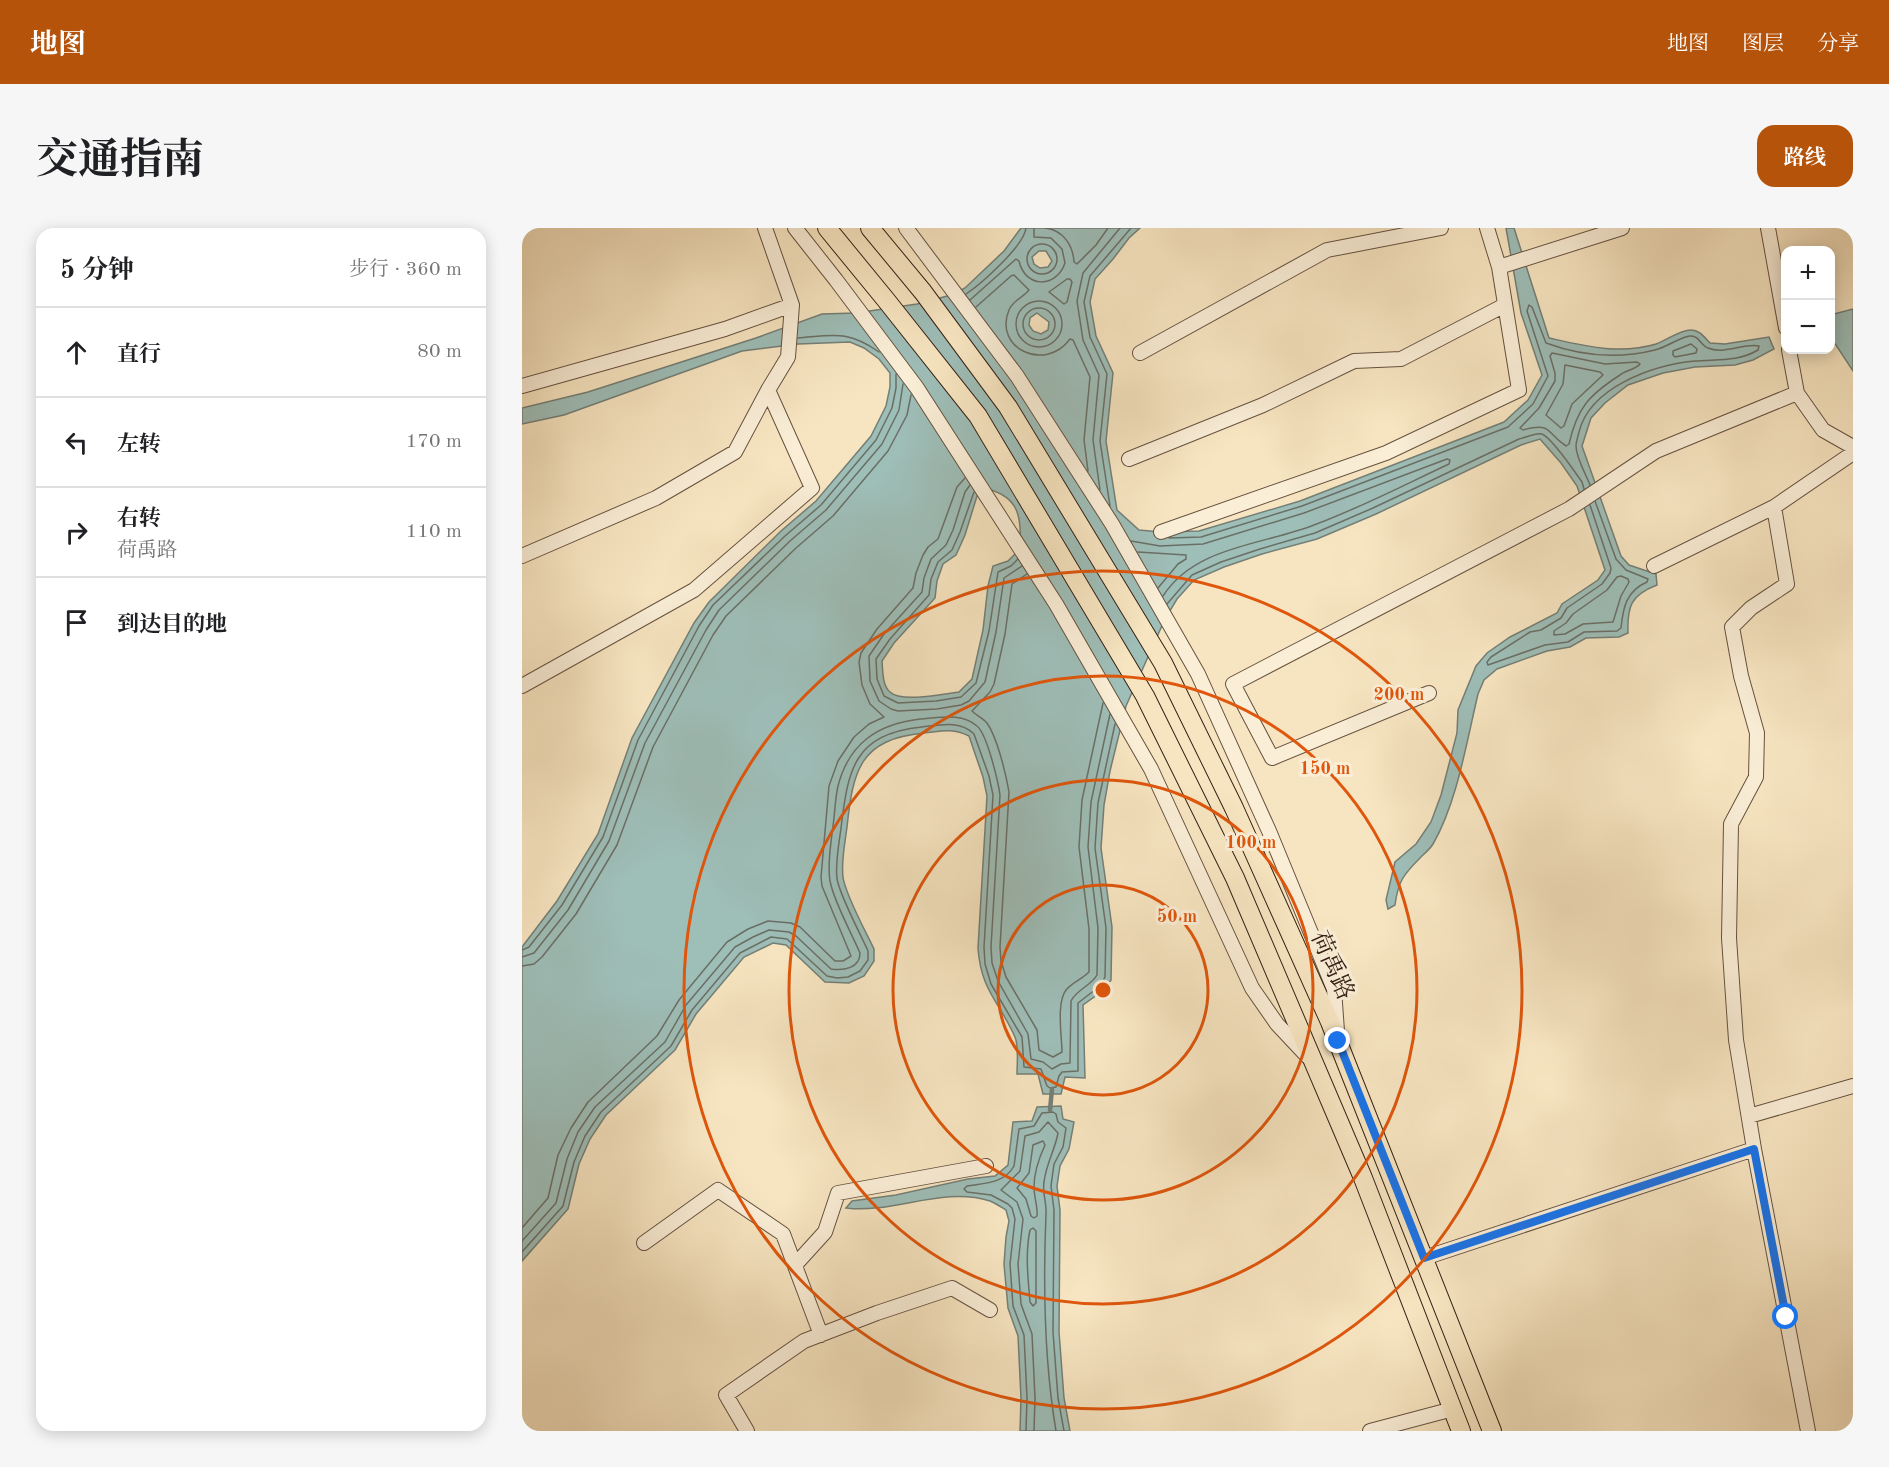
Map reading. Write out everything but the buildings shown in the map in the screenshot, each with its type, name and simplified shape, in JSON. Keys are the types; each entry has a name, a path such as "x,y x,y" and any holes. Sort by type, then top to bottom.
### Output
{"main road":[{"path":"827,228 978,416 1145,696 1235,878 1363,1178 1461,1431"},
{"name":"荷禹路","path":"870,228 922,292 1008,408 1163,663 1239,819 1338,1041 1492,1431"}],"street":[{"path":"522,556 656,498 735,452 788,357 792,305 765,228"},
{"path":"795,228 917,388 1056,604 1151,769 1252,988 1277,1024 1314,1064"},
{"path":"906,228 1023,386 1112,524 1198,674 1269,831 1334,989 1338,1041"},
{"path":"1140,353 1327,250 1441,228"},
{"path":"1161,532 1386,453 1519,390 1499,267 1487,228"},
{"path":"1499,267 1622,228"},
{"path":"1768,228 1781,304"},
{"path":"522,386 725,329 792,305"},
{"path":"1130,459 1263,405 1354,362 1401,359 1505,305"},
{"path":"1790,354 1797,393 1823,430 1853,447"},
{"path":"522,686 694,590 812,488 768,390"},
{"path":"1429,693 1272,758 1233,684 1569,509 1656,451 1797,393"},
{"path":"1654,566 1774,507 1853,453"},
{"path":"1774,507 1787,584 1751,608 1732,627 1741,676 1757,733 1756,777 1731,824 1729,938 1736,1040 1754,1149 1808,1431"},
{"path":"1749,1116 1853,1086"},
{"path":"1424,1258 1754,1149"},
{"path":"795,1265 825,1232 838,1193 986,1166"},
{"path":"644,1243 718,1190 783,1234 821,1335"},
{"path":"747,1431 726,1395 804,1341 952,1288 990,1310"},
{"path":"1370,1431 1453,1409"}],"water":[{"path":"1021,228 1140,228 1095,279 1090,302 1096,336 1113,373 1106,441 1117,510 1139,530 1199,531 1300,501 1504,422 1528,400 1542,375 1521,313 1506,228 1514,228 1549,338 1602,348 1629,349 1656,344 1678,333 1694,330 1710,343 1725,344 1769,337 1774,349 1753,360 1735,365 1695,367 1663,373 1628,385 1605,403 1591,418 1582,446 1621,556 1629,565 1656,574 1657,585 1641,593 1632,603 1628,616 1628,633 1619,637 1586,638 1570,647 1547,651 1497,669 1484,680 1478,694 1449,810 1432,846 1403,878 1395,905 1388,909 1386,900 1395,862 1416,844 1431,822 1441,795 1457,733 1458,710 1476,666 1487,653 1510,637 1557,613 1562,604 1598,580 1605,570 1577,486 1540,439 1521,445 1376,514 1317,539 1262,554 1194,580 1177,599 1165,619 1126,706 1110,771 1104,805 1101,848 1112,927 1111,980 1104,990 1083,1005 1085,1078 1065,1077 1061,1094 1043,1094 1038,1074 1017,1074 1015,1037 983,975 978,948 987,796 969,736 947,731 903,736 873,750 864,761 857,774 849,807 843,877 852,903 874,949 874,961 864,976 849,983 825,982 786,945 773,943 744,957 696,1014 675,1050 606,1115 590,1139 579,1164 568,1209 522,1261 522,947 557,901 598,834 632,738 694,623 709,602 781,531 816,501 871,436 886,406 890,373 879,359 864,348 850,342 798,344 742,351 564,415 522,424 522,408 588,392 756,338 822,314 856,313 917,304 951,295 965,288 1004,251","holes":["1039,251 1046,251 1052,261 1048,267 1040,268 1034,264 1032,257","1037,313 1049,322 1048,330 1041,334 1033,331 1029,325 1030,318","988,489 999,493 1013,504 1019,519 1020,549 1008,561 993,566 988,586 983,630 972,679 959,692 923,697 896,695 886,686 882,661 894,643 935,598 937,581 943,564 956,555 977,496"]},
{"path":"1853,309 1853,371 1835,344 1835,314"},
{"path":"1061,1106 1063,1119 1074,1122 1069,1149 1060,1166 1057,1186 1060,1210 1059,1332 1064,1398 1070,1431 1020,1431 1018,1336 1008,1308 1004,1264 1009,1221 1006,1210 990,1201 972,1197 936,1198 864,1209 846,1208 852,1201 995,1176 1008,1165 1013,1122 1032,1121 1037,1107"}],"waterway":[{"path":"1050,1110 1052,1089"}],"route":[{"path":"1338,1041 1424,1258 1754,1149 1786,1317"}]}
